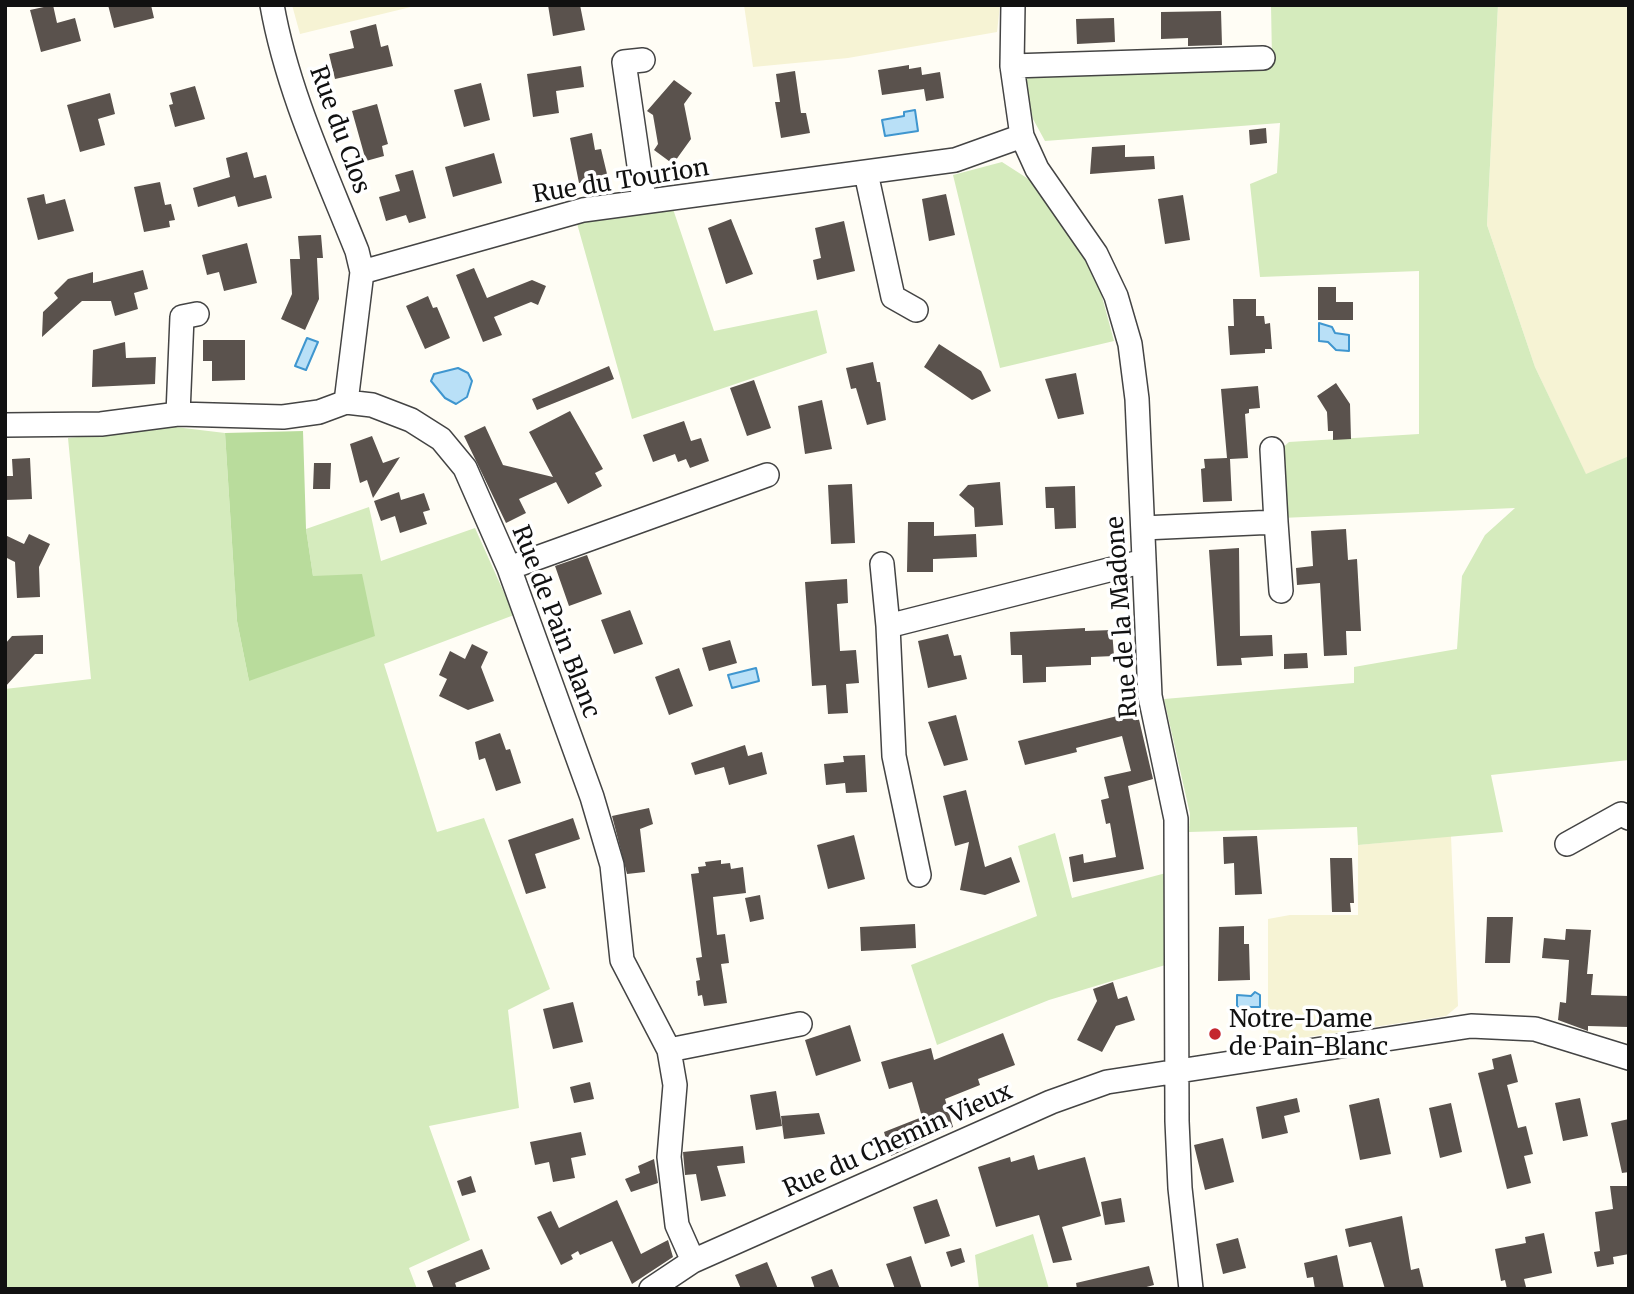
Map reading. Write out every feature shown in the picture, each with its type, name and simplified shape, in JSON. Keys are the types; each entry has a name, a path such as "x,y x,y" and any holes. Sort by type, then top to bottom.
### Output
{"street":[{"name":"Rue du Clos","path":"272,5 278,39 304,120 357,251 362,272"},
{"name":"Rue de la Madone","path":"1013,5 1012,66 1022,136 1037,169 1096,254 1116,296 1130,344 1137,399 1150,696 1176,819 1176,1069 1180,1188 1191,1289"},
{"path":"1012,66 1263,58"},
{"path":"643,60 624,62 644,200"},
{"name":"Rue du Tourion","path":"362,272 583,210 955,160 1022,136"},
{"path":"866,173 893,297 916,310"},
{"path":"346,402 362,272"},
{"path":"178,414 182,317 197,314"},
{"name":"Rue de Pain Blanc","path":"5,425 101,424 178,414 283,417 320,412 346,402 372,405 401,416 441,439 465,468 509,568 592,797 612,865 622,960 669,1050 676,1085 669,1157 677,1225 694,1261"},
{"path":"1272,449 1281,591"},
{"path":"509,568 766,475"},
{"path":"1143,528 1276,522"},
{"path":"888,626 1144,561"},
{"path":"882,564 888,626 894,756 919,875"},
{"path":"1567,844 1621,814 1629,818"},
{"path":"669,1050 800,1024"},
{"name":"Rue du Chemin Vieux","path":"652,1289 694,1261 1051,1102 1107,1082 1176,1069 1491,1025 1535,1029 1629,1058"}],"shaded area":[{"path":"292,5 419,5 300,34"},
{"path":"744,5 1000,5 997,32 848,58 753,67"},
{"path":"1498,5 1629,5 1629,456 1586,475 1535,367 1487,225"},
{"path":"1451,836 1458,1006 1446,1016 1268,1043 1268,919 1290,915 1358,915 1358,845"}],"green space":[{"path":"1271,5 1498,5 1487,225 1535,367 1586,474 1629,456 1629,760 1491,775 1503,832 1358,845 1357,827 1189,832 1190,814 1164,699 1354,683 1354,667 1457,649 1462,576 1485,535 1515,508 1281,518 1278,452 1289,442 1419,434 1419,271 1260,277 1250,184 1277,173 1280,123 1045,141 1033,119 1022,73 1272,59"},
{"path":"1002,162 1030,180 1070,236 1098,282 1114,341 1000,368 953,175"},
{"path":"673,209 714,331 817,310 827,353 632,419 576,220"},
{"path":"175,427 225,433 237,621 249,681 313,576 306,529 369,507 381,561 475,528 514,615 384,664 437,832 484,818 550,989 508,1010 519,1108 429,1126 470,1240 409,1268 417,1289 5,1289 5,689 91,679 68,438"},
{"path":"303,431 306,529 313,576 362,574 375,636 249,681 237,621 225,433"},
{"path":"1055,833 1072,898 1166,873 1172,963 1049,1000 937,1045 911,965 1037,916 1018,846"},
{"path":"1033,1234 1049,1289 979,1289 975,1255"}],"water":[{"path":"915,110 918,131 885,136 882,120 904,116 904,112"},
{"path":"1319,323 1332,327 1335,333 1349,335 1349,351 1336,350 1328,342 1319,341"},
{"path":"307,338 318,342 306,370 295,366"},
{"path":"458,368 468,373 472,381 467,397 456,404 445,398 431,381 434,374"},
{"path":"756,668 759,681 732,688 728,675"},
{"path":"1255,992 1260,995 1260,1007 1237,1007 1237,995 1251,996"}],"building":[{"path":"53,5 57,23 75,18 81,41 41,52 30,10"},
{"path":"108,5 151,5 154,18 114,28"},
{"path":"548,5 580,5 585,30 553,36"},
{"path":"1221,11 1222,45 1188,46 1188,38 1161,39 1161,12"},
{"path":"1114,18 1115,42 1077,44 1076,19"},
{"path":"376,24 381,47 388,45 393,66 335,79 329,54 354,48 350,31"},
{"path":"909,65 909,69 921,67 922,75 940,72 944,98 926,101 924,89 882,95 878,70"},
{"path":"581,66 584,87 556,91 559,113 533,117 527,74"},
{"path":"795,71 801,113 806,113 810,133 781,138 775,102 780,102 776,74"},
{"path":"674,80 692,93 684,104 691,139 673,164 654,150 658,144 653,115 647,111"},
{"path":"481,83 490,120 464,127 454,90"},
{"path":"195,86 205,119 175,127 169,105 173,104 170,93"},
{"path":"110,93 115,114 98,119 105,145 80,152 67,105"},
{"path":"377,104 388,144 382,146 384,156 366,161 352,111"},
{"path":"1266,128 1267,143 1250,145 1249,130"},
{"path":"592,133 595,150 601,149 608,178 579,183 570,138"},
{"path":"1125,145 1125,157 1154,156 1155,169 1090,174 1092,147"},
{"path":"247,152 254,178 266,175 272,198 238,207 235,196 198,207 193,188 230,177 226,158"},
{"path":"494,153 502,183 453,197 445,167"},
{"path":"413,170 426,218 409,223 406,215 386,221 379,197 400,191 395,175"},
{"path":"160,182 165,205 171,204 175,220 169,221 170,227 144,232 134,187"},
{"path":"44,194 46,204 65,199 74,231 38,240 27,198"},
{"path":"946,194 955,235 929,241 922,199"},
{"path":"1183,195 1190,240 1165,244 1158,199"},
{"path":"731,219 753,274 726,284 708,228"},
{"path":"844,221 855,271 817,280 813,260 821,258 815,228"},
{"path":"321,235 323,258 317,258 319,299 305,330 281,319 292,294 290,259 300,259 298,236"},
{"path":"247,243 257,283 224,291 219,272 207,275 202,255"},
{"path":"474,268 487,298 532,280 546,286 538,305 531,302 494,317 502,335 483,342 456,275"},
{"path":"143,270 148,289 134,293 138,309 115,316 111,301 82,301 42,337 43,312 58,298 54,293 68,279 93,272 93,283"},
{"path":"1318,287 1336,287 1336,302 1353,302 1353,320 1318,320"},
{"path":"428,296 433,308 437,307 450,338 425,349 406,306"},
{"path":"1233,299 1256,299 1256,316 1264,316 1265,324 1270,323 1272,349 1265,349 1265,353 1230,355 1228,326 1234,326"},
{"path":"203,340 245,340 245,380 212,381 212,361 203,361"},
{"path":"125,342 126,358 156,357 155,384 92,387 93,350"},
{"path":"939,344 981,371 991,391 972,400 924,367"},
{"path":"873,362 877,382 880,382 886,420 867,425 856,388 851,389 846,368"},
{"path":"609,366 614,379 537,410 532,399"},
{"path":"1076,373 1084,414 1058,419 1045,379"},
{"path":"754,380 771,428 747,436 730,388"},
{"path":"1336,383 1350,404 1351,439 1333,440 1333,431 1328,431 1327,412 1317,396"},
{"path":"1258,386 1260,408 1249,409 1249,413 1245,414 1248,458 1230,459 1232,501 1203,502 1201,469 1205,468 1204,459 1227,458 1221,389"},
{"path":"822,400 832,449 805,454 798,406"},
{"path":"570,411 603,469 595,473 602,486 568,504 556,482 519,499 526,513 506,523 464,436 485,426 503,465 553,477 529,432"},
{"path":"684,421 691,441 701,438 709,461 690,468 686,459 678,462 675,454 653,462 643,435"},
{"path":"372,436 383,463 400,457 373,498 367,480 360,483 350,444"},
{"path":"30,458 32,499 5,500 5,476 13,476 12,459"},
{"path":"314,463 331,463 330,489 313,489"},
{"path":"1000,482 1003,525 975,527 974,508 959,495 968,485"},
{"path":"852,484 855,543 831,544 828,485"},
{"path":"1075,486 1076,528 1055,529 1054,508 1046,508 1045,487"},
{"path":"399,492 401,500 424,493 430,510 423,512 427,524 400,533 395,516 381,521 374,501"},
{"path":"908,522 934,522 934,536 976,534 977,557 933,559 933,572 907,572"},
{"path":"1346,529 1348,560 1357,559 1361,631 1346,631 1347,655 1324,656 1320,583 1297,585 1296,568 1313,566 1311,531"},
{"path":"29,534 50,544 39,567 40,597 17,598 15,562 5,557 5,535 24,544"},
{"path":"1239,548 1240,636 1272,635 1273,656 1241,658 1242,665 1217,666 1209,550"},
{"path":"587,555 602,594 569,606 555,566"},
{"path":"847,579 848,603 837,604 840,651 856,650 859,683 846,684 848,713 828,714 826,685 812,686 805,582"},
{"path":"630,610 643,644 614,654 601,620"},
{"path":"1085,628 1085,631 1112,630 1114,656 1091,657 1091,665 1046,667 1046,682 1023,683 1022,655 1011,655 1010,632"},
{"path":"948,634 954,656 961,655 967,679 928,688 918,641"},
{"path":"43,635 43,654 35,654 5,687 5,644 12,636"},
{"path":"730,640 737,663 709,671 702,648"},
{"path":"472,644 488,652 481,667 494,701 468,710 439,696 447,679 439,675 450,651 465,659"},
{"path":"1307,653 1308,668 1284,669 1284,654"},
{"path":"679,668 693,706 669,715 655,677"},
{"path":"1137,711 1153,779 1128,786 1144,869 1073,882 1069,857 1083,854 1084,863 1116,857 1110,823 1106,824 1101,800 1109,798 1104,777 1131,771 1122,736 1076,748 1077,752 1025,765 1018,741"},
{"path":"956,715 968,760 944,766 928,722"},
{"path":"500,733 506,750 510,749 521,783 496,791 485,758 479,760 475,742"},
{"path":"745,745 748,756 762,752 767,774 729,785 724,767 695,775 691,763"},
{"path":"865,755 867,792 846,793 845,783 826,785 824,764 844,762 843,756"},
{"path":"966,790 985,867 1011,857 1020,882 985,895 960,890 969,842 955,846 943,796"},
{"path":"649,808 653,824 640,829 645,872 627,874 612,816"},
{"path":"573,818 580,839 535,854 546,888 526,894 508,840"},
{"path":"854,835 865,879 828,889 817,845"},
{"path":"1257,836 1262,894 1235,895 1234,863 1224,864 1223,837"},
{"path":"1330,858 1352,858 1354,903 1350,903 1351,912 1332,912"},
{"path":"721,860 721,864 730,863 731,869 743,867 746,893 713,897 717,935 725,934 729,963 721,964 727,1003 704,1006 702,995 698,996 696,981 700,980 696,958 702,957 691,874 699,873 698,867 706,866 705,862"},
{"path":"760,895 764,919 750,922 745,898"},
{"path":"1487,917 1513,917 1510,963 1485,963"},
{"path":"915,924 916,948 861,951 860,927"},
{"path":"1244,926 1244,944 1249,944 1250,980 1218,981 1219,927"},
{"path":"1566,929 1591,930 1587,974 1593,974 1591,995 1629,996 1629,1027 1588,1026 1588,1031 1558,1020 1560,1002 1566,1003 1569,960 1542,958 1544,938 1565,940"},
{"path":"1113,982 1118,999 1127,996 1135,1020 1116,1026 1102,1052 1077,1040 1097,1001 1093,989"},
{"path":"573,1002 583,1042 553,1049 543,1009"},
{"path":"850,1025 861,1061 816,1076 805,1040"},
{"path":"1003,1033 1015,1065 978,1079 980,1085 945,1099 953,1127 891,1156 884,1132 922,1117 912,1082 889,1089 881,1062 931,1048 934,1060"},
{"path":"1511,1054 1518,1082 1507,1085 1518,1128 1526,1126 1533,1154 1524,1156 1531,1183 1507,1189 1478,1073 1494,1069 1492,1059"},
{"path":"590,1082 594,1099 574,1103 570,1087"},
{"path":"776,1091 782,1126 756,1130 750,1095"},
{"path":"1297,1098 1300,1112 1284,1116 1288,1133 1262,1139 1256,1107"},
{"path":"1379,1098 1391,1154 1360,1160 1349,1105"},
{"path":"1580,1098 1588,1136 1563,1141 1555,1103"},
{"path":"1451,1103 1462,1152 1440,1158 1429,1108"},
{"path":"819,1113 825,1134 784,1139 781,1116"},
{"path":"1629,1119 1629,1172 1622,1173 1611,1123"},
{"path":"581,1132 586,1155 571,1158 575,1178 553,1182 549,1162 535,1165 530,1142"},
{"path":"1223,1138 1234,1182 1205,1190 1194,1145"},
{"path":"743,1146 745,1163 717,1166 726,1196 701,1201 696,1174 685,1175 683,1152"},
{"path":"1034,1155 1038,1170 1085,1157 1101,1216 1062,1227 1072,1260 1053,1263 1039,1215 996,1227 978,1167 1010,1157 1011,1162"},
{"path":"654,1159 658,1183 631,1192 625,1179 640,1173 638,1166"},
{"path":"471,1176 476,1192 462,1196 457,1181"},
{"path":"1610,1186 1629,1186 1629,1254 1613,1257 1614,1264 1597,1267 1594,1252 1600,1251 1595,1212 1613,1209"},
{"path":"1121,1198 1125,1222 1105,1225 1101,1202"},
{"path":"937,1199 950,1236 925,1244 913,1207"},
{"path":"617,1200 641,1254 668,1240 673,1257 632,1284 612,1241 580,1255 578,1251 571,1255 573,1259 561,1265 537,1217 551,1211 559,1228"},
{"path":"1402,1216 1411,1270 1419,1268 1424,1289 1385,1289 1371,1242 1349,1247 1345,1229"},
{"path":"1544,1233 1552,1273 1524,1279 1526,1287 1507,1289 1505,1280 1501,1281 1495,1249 1526,1243 1525,1237"},
{"path":"1238,1238 1246,1268 1223,1274 1216,1244"},
{"path":"961,1248 965,1262 951,1267 946,1252"},
{"path":"482,1249 490,1269 455,1283 457,1289 434,1289 427,1271"},
{"path":"1337,1255 1344,1289 1315,1289 1313,1277 1307,1278 1304,1263"},
{"path":"911,1256 922,1289 895,1289 886,1264"},
{"path":"767,1262 778,1289 741,1289 735,1275"},
{"path":"1149,1266 1154,1285 1139,1289 1077,1289 1076,1283"},
{"path":"832,1269 840,1289 815,1289 811,1277"}],"place":[{"name":"Notre-Dame de Pain-Blanc","path":"1215,1034"}]}
